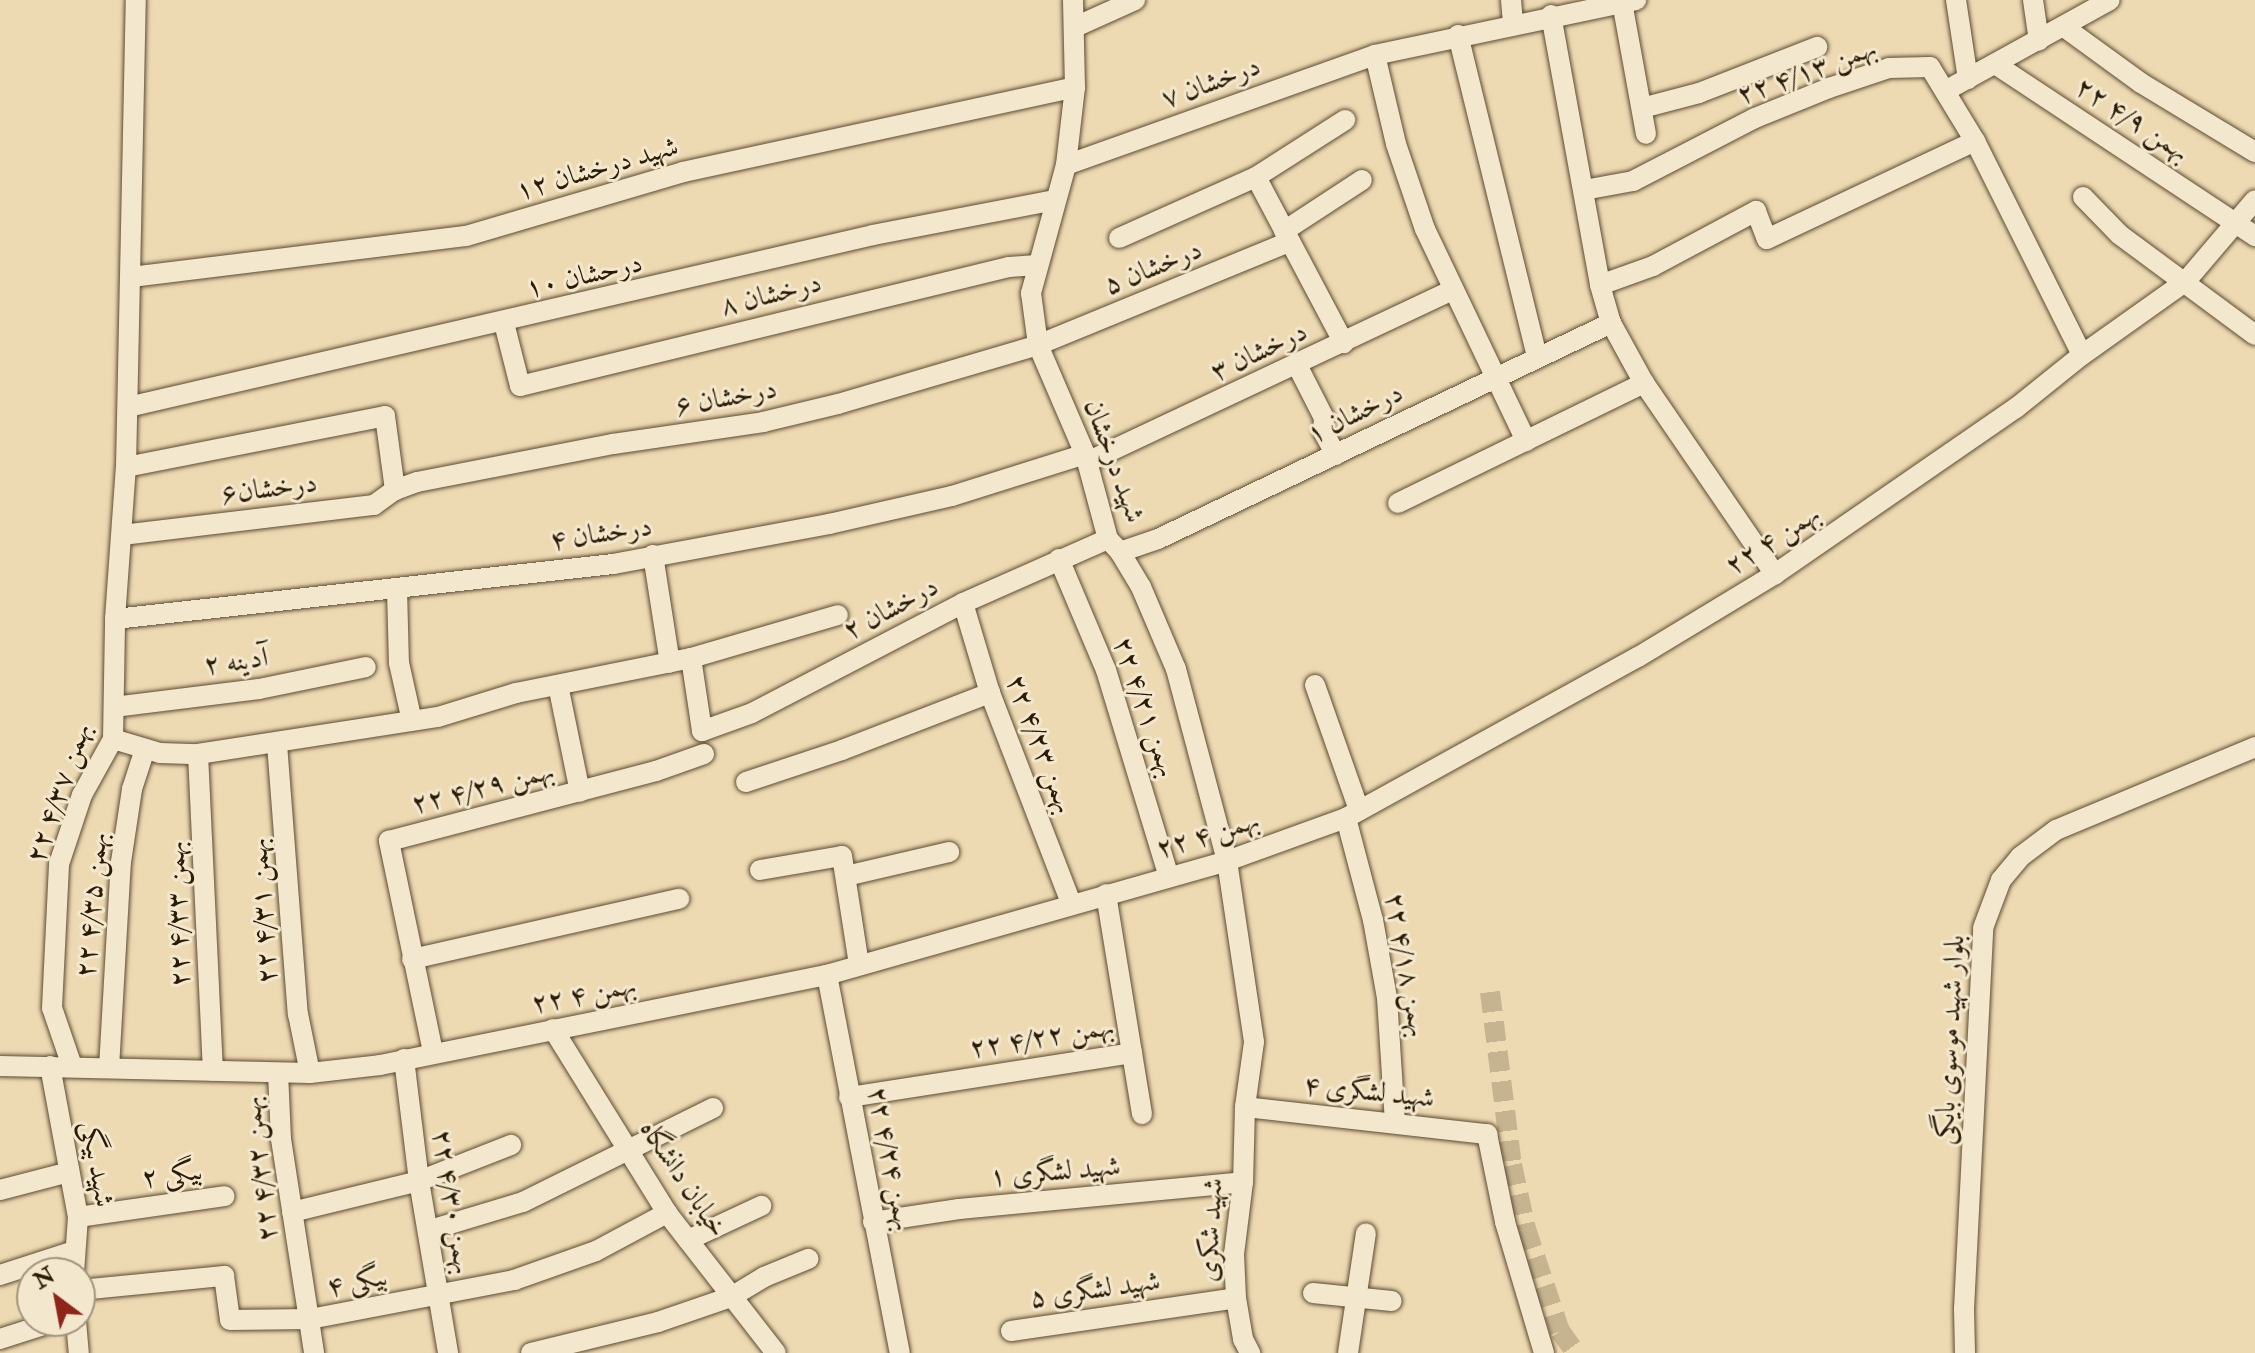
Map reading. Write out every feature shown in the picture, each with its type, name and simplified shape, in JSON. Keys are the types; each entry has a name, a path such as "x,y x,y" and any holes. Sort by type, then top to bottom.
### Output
{"street":[{"name":"۲۲ بهمن ۴/۳۷","path":"72,1066 52,1008 59,864 82,795 113,739 115,619 128,407 136,0"},
{"name":"شهید درخشان","path":"1073,0 1075,87 1066,165 1031,293 1038,345 1086,458 1114,545 1141,587 1176,669 1227,861 1254,1042 1245,1107"},
{"path":"1075,27 1135,0"},
{"path":"1511,0 1513,23"},
{"path":"1956,0 1968,79"},
{"path":"2033,0 2039,41"},
{"path":"1945,91 2110,0"},
{"path":"1629,1 1646,134"},
{"name":"درخشان ۷","path":"1066,165 1375,55 1513,23 1629,1"},
{"path":"1551,15 1600,285 1611,323 1644,383 1775,574"},
{"path":"2064,27 2141,83 2255,152"},
{"path":"1458,35 1537,357"},
{"path":"1642,108 1699,93 1817,47"},
{"path":"1375,55 1401,158 1425,229 1526,441"},
{"name":"۲۲ بهمن ۴/۹","path":"1995,64 2255,236"},
{"name":"۲۲ بهمن ۴/۱۳","path":"1584,190 1633,181 1755,118 1889,68 1930,67 1975,141 2082,355"},
{"name":"شهید درخشان ۱۲","path":"131,277 466,236 683,172 1075,87"},
{"path":"1119,238 1256,177 1345,120"},
{"path":"1600,285 1653,266 1756,211 1767,239 1975,141"},
{"path":"1256,177 1344,343"},
{"name":"درخشان ۵","path":"1038,345 1286,236 1362,180"},
{"path":"2083,197 2120,235 2255,335"},
{"name":"درحشان ۱۰","path":"128,407 504,323 873,235 1054,200"},
{"name":"۲۲ بهمن ۴","path":"0,1066 310,1073 404,1059 827,975 1227,861 1353,814 1638,657 1775,574 2016,408 2082,355 2186,281 2255,200"},
{"name":"درخشان ۸","path":"504,323 520,386 1009,267 1037,265"},
{"name":"درخشان ۳","path":"1086,458 1297,365 1453,290"},
{"name":"درخشان ۱","path":"1114,545 1158,539 1611,323"},
{"name":"درخشان ۶","path":"417,482 613,444 763,422 838,404 1038,345"},
{"path":"1297,365 1324,418 1323,431 1336,455"},
{"path":"1398,503 1644,383"},
{"path":"126,467 276,440 385,416 395,490"},
{"name":"درخشان ۴","path":"115,619 613,564 829,524 937,499 1086,458"},
{"name":"درخشان۶","path":"122,535 374,505 395,490 417,482"},
{"name":"درخشان ۲","path":"691,658 702,731 752,713 963,603 1059,559 1114,545"},
{"path":"653,555 670,663"},
{"name":"۲۲ بهمن ۴/۲۱","path":"1059,559 1106,670 1169,877"},
{"path":"397,589 399,663 412,721"},
{"name":"۲۲ بهمن ۴/۲۳","path":"963,603 990,693 1071,903"},
{"path":"113,739 145,749 198,754 412,721 558,685 691,658 838,615"},
{"name":"آدینه ۲","path":"114,707 259,689 366,667"},
{"path":"558,685 580,792"},
{"name":"۲۲ بهمن ۴/۱۸","path":"1315,685 1353,814 1373,920 1387,998 1395,1123"},
{"path":"746,782 842,750 990,693"},
{"name":"۲۲ بهمن ۴/۳۱","path":"277,744 298,1014 310,1073"},
{"name":"بلوار شهید موسوی بایگی","path":"1965,1353 1964,1309 1983,928 2001,880 2020,857 2056,830 2255,747"},
{"name":"۲۲ بهمن ۴/۳۵","path":"109,1068 121,862 132,789 145,749"},
{"name":"۲۲ بهمن ۴/۳۳","path":"198,754 213,1071"},
{"name":"۲۲ بهمن ۴/۲۹","path":"433,1052 389,841 580,792 704,754"},
{"path":"760,870 844,866 949,852"},
{"path":"844,866 859,965"},
{"name":"۲۲ بهمن ۴/۲۲","path":"849,1097 1132,1053 1106,894"},
{"path":"412,959 679,899"},
{"name":"۲۲ بهمن ۴/۲۴","path":"827,975 900,1353"},
{"name":"خیابان دانشگاه","path":"553,1029 667,1213 776,1353"},
{"path":"1132,1053 1142,1114"},
{"name":"۲۲ بهمن ۴/۳۰","path":"404,1059 419,1181 430,1230 448,1353"},
{"name":"شهید بیگی","path":"50,1066 78,1217 74,1257"},
{"name":"۲۲ بهمن ۴/۳۲","path":"278,1073 281,1139 314,1353"},
{"name":"شهید لشگری ۴","path":"1245,1107 1487,1134 1505,1222 1544,1353"},
{"name":"شهید شکری","path":"1245,1107 1243,1182 1234,1254 1236,1298 1243,1339 1250,1353"},
{"path":"430,1230 523,1202 713,1108"},
{"path":"292,1212 419,1181 511,1145"},
{"path":"0,1190 69,1172"},
{"name":"شهید لشگری ۱","path":"873,1222 959,1209 1243,1182"},
{"name":"بیگی ۲","path":"78,1217 225,1196"},
{"path":"688,1240 761,1206"},
{"name":"بیگی ۴","path":"96,1288 224,1276 230,1320 310,1319 514,1280 596,1251 667,1213"},
{"path":"1348,1353 1366,1233"},
{"path":"0,1275 74,1251"},
{"path":"531,1353 658,1322 731,1297 764,1277 808,1259"},
{"path":"1313,1293 1392,1301"},
{"name":"شهید لشگری ۵","path":"1011,1331 1236,1298"}],"tunnel":[{"path":"1490,992 1512,1165 1526,1229 1560,1331 1576,1353"}]}
